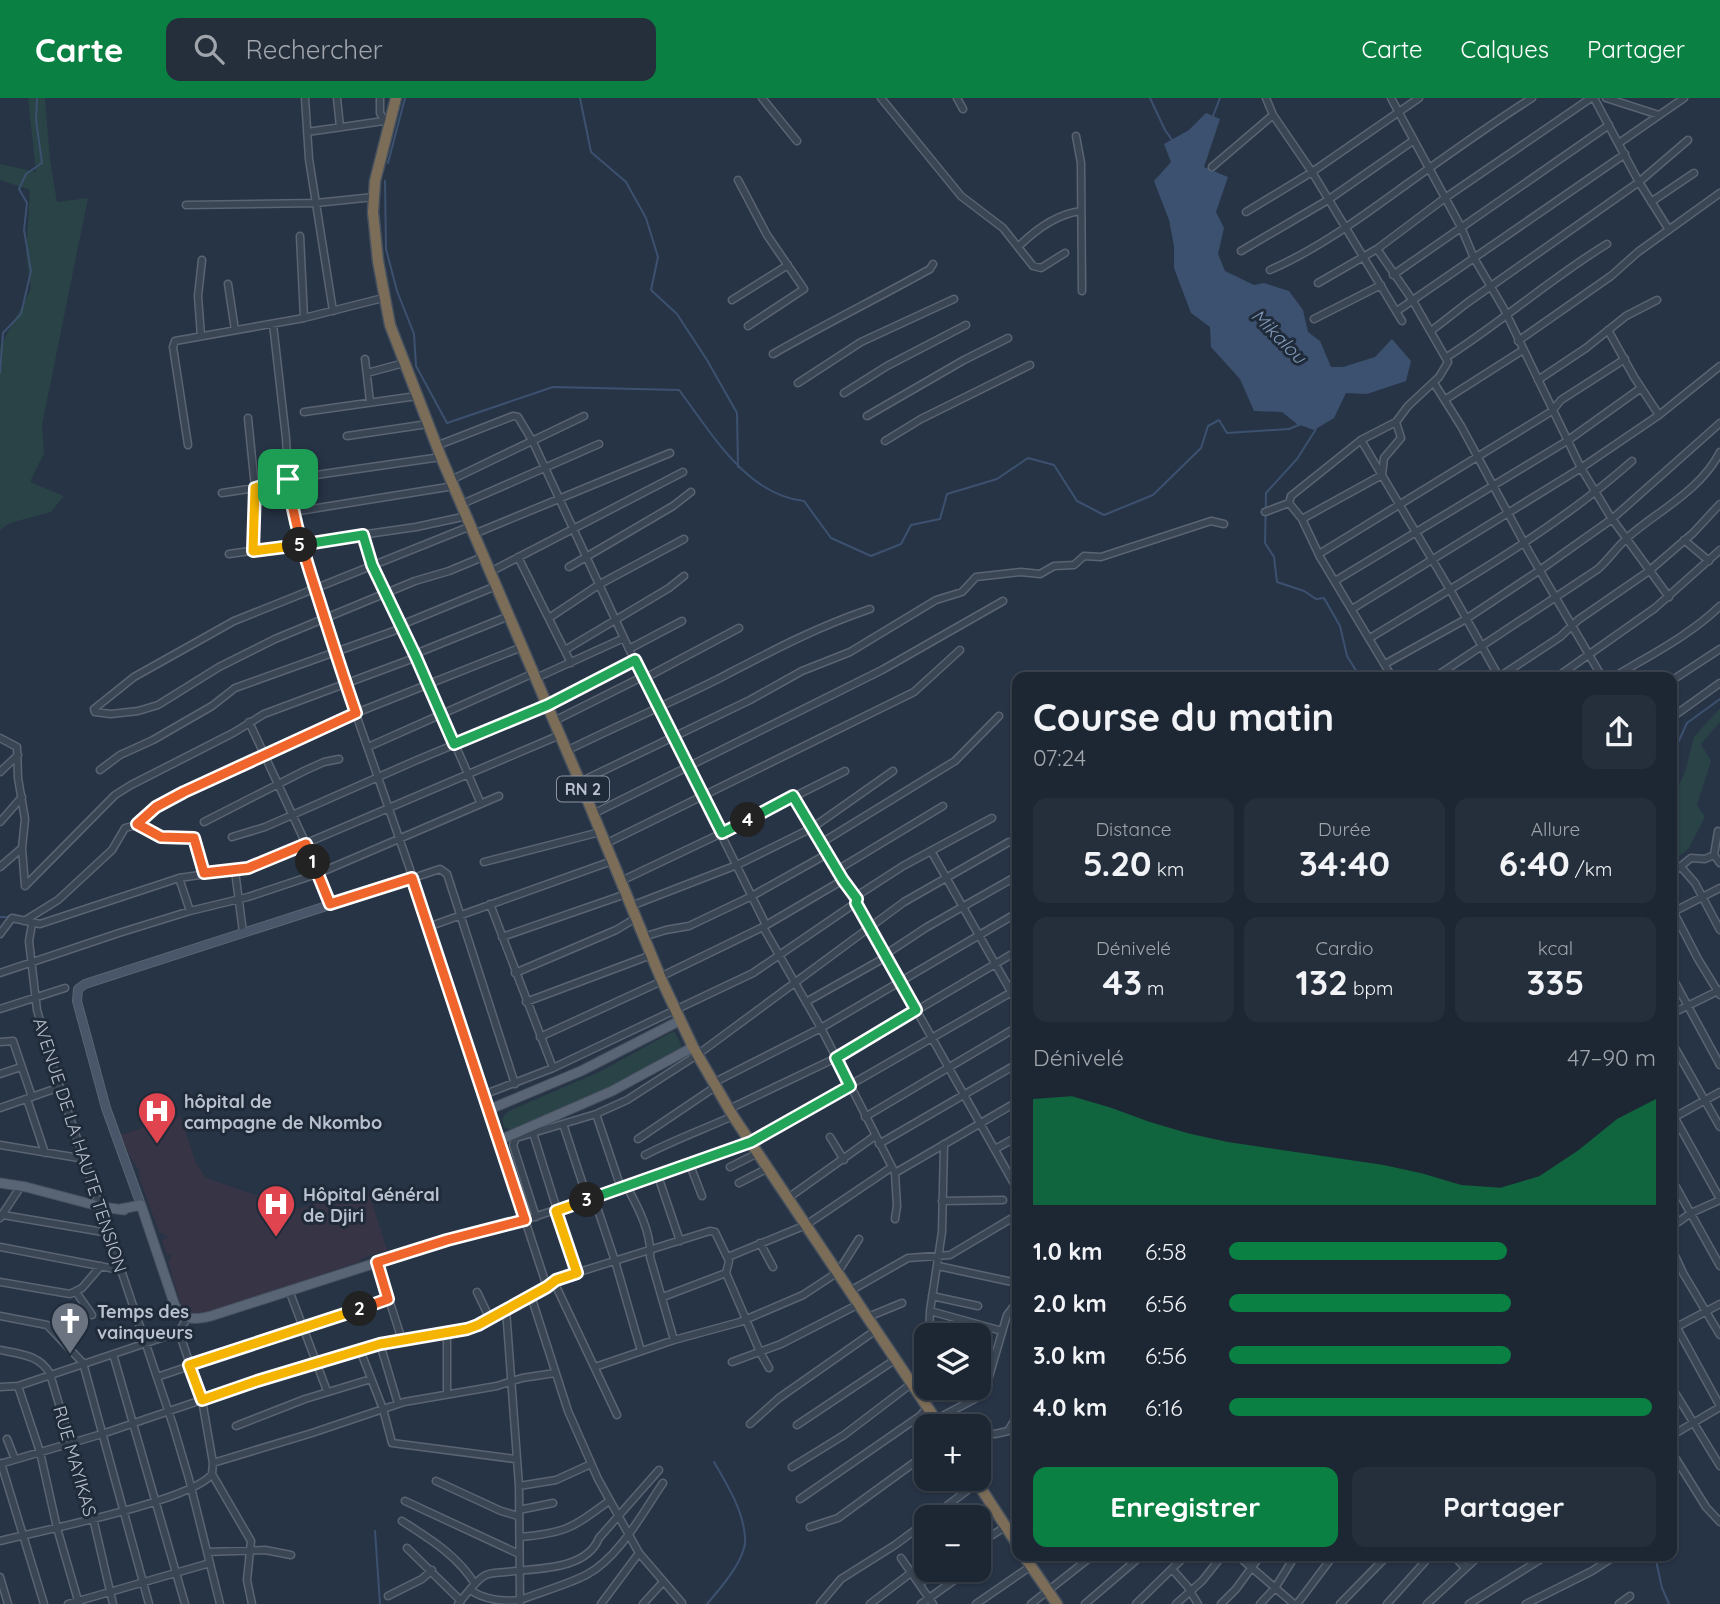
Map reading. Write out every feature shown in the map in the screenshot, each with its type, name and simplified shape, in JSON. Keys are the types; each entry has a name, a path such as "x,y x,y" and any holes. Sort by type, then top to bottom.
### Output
{"highway":[{"name":"RN 2","path":"396,98 386,123 379,162 374,197 375,229 383,298 416,396 677,1016 731,1112 931,1414"},
{"path":"982,1491 1012,1537"},
{"path":"1028,1561 1058,1604"}],"main road":[{"path":"0,1183 102,1207 137,1207 148,1223 178,1311 187,1318 200,1319 447,1240 525,1220 488,1110 581,1071 677,1016"},
{"path":"500,1140 695,1051"}],"street":[{"path":"304,98 316,204 333,311"},
{"path":"337,98 340,127"},
{"path":"307,132 386,123 380,113 380,98"},
{"path":"762,98 797,142"},
{"path":"957,98 963,108"},
{"path":"1266,98 1273,116 1312,172 1402,321"},
{"path":"1391,98 1506,314 1581,468 1612,519 1669,597"},
{"path":"1246,212 1312,172 1419,98"},
{"path":"1270,270 1346,228 1532,98"},
{"path":"1318,283 1377,249 1445,198 1593,98 1669,230"},
{"path":"1606,98 1659,115"},
{"path":"1619,143 1684,98"},
{"path":"884,99 961,196 1003,228 1036,268 1041,268 1065,253"},
{"path":"1212,167 1273,116"},
{"path":"1393,275 1609,125"},
{"path":"1076,136 1081,163 1082,292"},
{"path":"1241,251 1328,200 1414,140"},
{"path":"1432,331 1490,286 1639,182 1688,140"},
{"path":"1396,311 1625,154"},
{"path":"1651,202 1694,173"},
{"path":"738,180 767,235 804,289 748,326"},
{"path":"1518,341 1611,276 1630,258 1720,193"},
{"path":"186,205 316,204 374,197"},
{"path":"1018,247 1045,225 1070,212 1081,211"},
{"path":"300,236 304,318"},
{"path":"1447,357 1476,339 1506,314 1607,243"},
{"path":"1289,503 1291,496 1361,440 1396,422 1408,406 1434,383 1448,362 1432,331 1377,249"},
{"path":"201,336 198,296 202,260"},
{"path":"773,354 825,323 863,306 933,264"},
{"path":"732,300 788,265"},
{"path":"228,284 235,330"},
{"path":"1314,320 1381,285"},
{"path":"188,445 173,343 177,339 304,318 383,298"},
{"path":"798,383 862,342 954,299"},
{"path":"1538,380 1586,348 1626,316 1657,300"},
{"path":"273,324 288,479 302,545 335,654 400,839 488,1110"},
{"path":"845,393 887,366 966,325"},
{"path":"1608,330 1659,415"},
{"path":"867,416 1008,338"},
{"path":"1446,399 1523,351"},
{"path":"365,359 370,402"},
{"path":"1319,554 1552,411 1561,400 1625,359"},
{"path":"367,373 404,363"},
{"path":"885,441 921,419 1030,365"},
{"path":"1352,609 1581,468 1659,415 1720,366"},
{"path":"1434,383 1446,399 1599,672"},
{"path":"1335,581 1567,441 1641,388"},
{"path":"304,412 416,396"},
{"path":"222,493 439,452 513,416 518,417 533,442 629,649 722,833 779,955 821,1028 893,1170 897,1200 895,1219"},
{"path":"293,512 452,483 584,416"},
{"path":"248,418 255,488 253,551"},
{"path":"1382,475 1384,458 1401,438 1396,422"},
{"path":"1385,664 1466,618 1541,570 1612,519 1720,423"},
{"path":"347,436 428,424"},
{"path":"1361,440 1496,672"},
{"path":"462,504 599,444"},
{"path":"1442,672 1557,597 1610,558 1627,538 1685,494 1718,462 1720,452"},
{"path":"485,556 275,639 158,705 138,711 111,714 95,712 94,709 134,677 234,621 471,525 559,499 670,453"},
{"path":"1370,638 1524,542 1596,493 1632,461"},
{"path":"490,572 683,472"},
{"path":"1302,519 1382,475"},
{"path":"569,567 673,506 691,492"},
{"path":"1265,512 1289,503"},
{"path":"1289,503 1302,519 1319,554 1389,672"},
{"path":"1507,672 1560,637 1649,571 1720,504"},
{"path":"580,782 802,671 850,652 936,600 962,592 976,577 1021,572 1040,574 1054,566 1074,565 1084,556 1101,557 1211,521 1224,524"},
{"path":"229,554 416,527 471,525"},
{"path":"363,535 372,565 416,656 481,804"},
{"path":"549,618 600,584 684,539"},
{"path":"1684,540 1709,561"},
{"path":"1564,672 1669,597 1720,550"},
{"path":"518,557 571,663"},
{"path":"565,650 684,576"},
{"path":"100,770 120,755 153,740 212,706 235,688 335,654 496,586"},
{"path":"593,814 882,670 1003,601"},
{"path":"1622,672 1680,637 1720,606"},
{"path":"566,751 822,626 870,609"},
{"path":"0,738 17,747 18,778 25,819 22,848 25,887 118,793 249,722 295,701 416,656 509,616"},
{"path":"629,649 682,621"},
{"path":"554,721 739,628"},
{"path":"368,747 442,714 571,663 624,638"},
{"path":"28,923 58,900 112,850 125,828 137,824 156,807 356,713 522,647"},
{"path":"1677,677 1720,649"},
{"path":"605,844 914,692 960,650"},
{"path":"232,837 291,815 548,705 635,660"},
{"path":"1677,714 1720,683"},
{"path":"821,843 955,761 999,716"},
{"path":"249,722 262,755 306,844 330,904"},
{"path":"0,934 10,919 28,923 47,922 179,878 235,871 306,844 560,735"},
{"path":"0,772 18,755"},
{"path":"204,822 324,762 339,759"},
{"path":"621,881 845,771"},
{"path":"631,906 737,865 812,828 893,771"},
{"path":"0,973 190,911 317,874 499,796"},
{"path":"793,796 902,981 979,1124 1012,1174"},
{"path":"0,822 23,797"},
{"path":"837,870 943,806"},
{"path":"483,1095 677,1016 753,973 931,851 992,818"},
{"path":"137,824 161,837 194,838 204,873"},
{"path":"1718,831 1714,855 1720,863"},
{"path":"484,862 600,832"},
{"path":"536,1217 513,1145 516,1138 596,1114 627,1100 796,984 904,902 1009,842"},
{"path":"0,867 22,848"},
{"path":"931,851 994,963 1012,988"},
{"path":"643,937 689,926 752,896 827,853"},
{"path":"1677,870 1691,859 1705,859 1714,855"},
{"path":"428,927 612,861"},
{"path":"1681,867 1702,896 1720,930"},
{"path":"137,1207 76,1001 77,992 85,984 243,932 436,870 446,871 515,1084"},
{"path":"235,871 243,932"},
{"path":"179,878 190,911"},
{"path":"806,1002 886,957 889,952 917,933 1012,879"},
{"path":"540,1037 765,926 843,880"},
{"path":"1677,908 1720,888"},
{"path":"502,937 626,894"},
{"path":"490,904 553,1068"},
{"path":"638,1139 714,1085 821,1028 1012,916"},
{"path":"515,972 617,930 636,918"},
{"path":"1677,920 1719,992 1677,1011"},
{"name":"AVENUE DE LA HAUTE TENSION","path":"28,923 35,998 60,1087 169,1412 220,1604"},
{"path":"526,1002 646,957 650,953"},
{"path":"645,1155 675,1139 688,1136 836,1058 1012,954"},
{"path":"1677,986 1720,1065"},
{"path":"0,1009 65,988"},
{"path":"547,1287 525,1220 657,1177 751,1142 1012,992"},
{"path":"866,1117 1012,1030"},
{"path":"0,1042 13,1041 45,1153"},
{"path":"1677,1051 1720,1127"},
{"path":"0,1074 21,1067"},
{"path":"879,1144 1012,1067"},
{"path":"0,1108 60,1087"},
{"path":"1677,1114 1720,1092"},
{"path":"728,1257 785,1236 806,1225 893,1170 1012,1105"},
{"path":"596,1114 624,1187 636,1204 651,1249 650,1257 674,1340"},
{"path":"563,1124 615,1261 641,1351"},
{"path":"1677,1125 1720,1199 1677,1223"},
{"path":"533,1133 577,1273"},
{"path":"788,1198 875,1136"},
{"path":"830,1138 844,1160"},
{"path":"995,1149 1012,1140"},
{"path":"0,1144 85,1159"},
{"path":"930,1323 940,1256 944,1144"},
{"path":"730,1167 758,1153"},
{"path":"690,1165 702,1196"},
{"path":"739,1184 768,1168"},
{"path":"657,1177 680,1241"},
{"path":"21,1186 1,1216 109,1233"},
{"path":"1677,1188 1720,1266"},
{"path":"943,1201 1003,1200"},
{"path":"850,1291 908,1258 950,1255 1012,1218"},
{"path":"44,1604 1,1464 380,1344 471,1328 554,1282 714,1231 728,1257 729,1266 726,1273 663,1297"},
{"path":"595,1367 674,1340 746,1320 803,1296 838,1272 859,1239"},
{"path":"760,1243 773,1267"},
{"path":"0,1247 120,1270"},
{"path":"1677,1260 1720,1335"},
{"path":"377,1262 402,1340"},
{"path":"0,1282 61,1293 76,1292 101,1266"},
{"path":"938,1266 1012,1282"},
{"path":"726,1273 769,1368"},
{"path":"554,1282 617,1415"},
{"path":"289,1290 327,1391"},
{"path":"76,1292 92,1315"},
{"path":"477,1292 489,1317"},
{"path":"531,1296 580,1442 609,1501 639,1553 682,1603"},
{"path":"932,1296 978,1306"},
{"path":"157,1377 388,1299"},
{"path":"868,1317 902,1303"},
{"path":"732,1362 781,1344 859,1304"},
{"path":"1677,1327 1720,1304"},
{"path":"952,1414 984,1394 1007,1315 1012,1308"},
{"path":"506,1309 519,1486 520,1602"},
{"path":"930,1311 1002,1331"},
{"path":"0,1316 47,1325 83,1363 149,1604"},
{"path":"0,1387 18,1386 179,1332 187,1318"},
{"path":"750,1424 779,1398 876,1330"},
{"path":"179,1332 202,1400 212,1474 224,1498 250,1537 252,1551 247,1580 252,1604"},
{"path":"447,1333 447,1393"},
{"path":"1677,1334 1720,1406 1677,1432"},
{"path":"380,1344 398,1404"},
{"path":"0,1350 37,1359 50,1374"},
{"path":"360,1350 383,1409 392,1443 515,1459"},
{"path":"113,1354 184,1604"},
{"path":"797,1425 896,1359"},
{"path":"212,1463 398,1404 555,1373"},
{"name":"RUE MAYIKAS","path":"50,1374 93,1518 113,1604"},
{"path":"236,1426 327,1391 371,1379"},
{"path":"792,1467 844,1435 911,1384"},
{"path":"18,1386 40,1452 57,1528 79,1602"},
{"path":"1677,1395 1720,1466"},
{"path":"800,1499 912,1423 927,1408 928,1400"},
{"path":"991,1432 1004,1432 1012,1427"},
{"path":"7,1439 15,1459"},
{"path":"1677,1461 1706,1507 1719,1517"},
{"path":"810,1527 838,1518 914,1463"},
{"path":"519,1486 556,1480 591,1464"},
{"path":"407,1548 432,1570 459,1603 489,1574 559,1566 595,1548 599,1538 659,1470"},
{"path":"0,1541 156,1501 191,1489 212,1474"},
{"path":"436,1481 501,1511 519,1513 553,1503"},
{"path":"402,1521 436,1542 455,1558 482,1597 520,1602 587,1575 601,1565 628,1535 663,1483"},
{"path":"947,1505 964,1491"},
{"path":"405,1501 519,1554"},
{"path":"520,1538 549,1535 571,1528 609,1501"},
{"path":"991,1536 1005,1527"},
{"path":"820,1604 841,1579 914,1531"},
{"path":"207,1552 265,1550 291,1555"},
{"path":"601,1604 639,1553"},
{"path":"901,1558 931,1601"},
{"path":"976,1604 1028,1561"},
{"path":"1031,1604 1086,1561"},
{"path":"1085,1604 1135,1561"},
{"path":"1136,1604 1180,1561"},
{"path":"1176,1604 1202,1581 1218,1561"},
{"path":"1243,1561 1296,1604 1328,1561"},
{"path":"1221,1604 1256,1561"},
{"path":"1260,1604 1275,1588 1292,1561"},
{"path":"1340,1604 1382,1561"},
{"path":"1387,1604 1426,1561"},
{"path":"1459,1561 1465,1568"},
{"path":"1427,1604 1473,1561"},
{"path":"1469,1604 1538,1561"},
{"path":"1526,1604 1607,1561"},
{"path":"68,1604 210,1563"},
{"path":"1172,1569 1191,1591 1198,1604"},
{"path":"388,1596 432,1570"},
{"path":"870,1604 912,1573"},
{"path":"0,1577 8,1604"},
{"path":"643,1604 663,1582"},
{"path":"921,1604 931,1601 952,1582"},
{"path":"1619,1604 1630,1596"}],"shaded area":[{"name":"Hôpital Général de Djiri","path":"181,1116 195,1161 206,1178 297,1209 367,1187 387,1250 211,1312 188,1314 182,1309 168,1262 172,1254 167,1256 162,1240 168,1237 159,1232 140,1180 139,1170 120,1135"}],"green space":[{"path":"28,98 45,98 50,160 57,202 88,198 42,425 44,453 30,482 64,496 51,512 10,523 0,530 0,347 31,289 26,255 30,190 0,180 0,164 36,172"},
{"path":"1720,708 1720,722 1701,744 1711,761 1697,805 1705,817 1689,848 1677,858 1677,790 1685,772 1694,737"},
{"path":"674,1031 681,1049 613,1087 520,1127 511,1130 504,1127 502,1119 507,1112 601,1071"}],"water":[{"path":"1206,113 1220,119 1204,167 1228,177 1216,212 1224,228 1218,254 1225,271 1254,285 1264,283 1289,291 1303,310 1308,332 1320,341 1331,367 1343,367 1375,357 1392,339 1411,361 1406,381 1367,394 1346,393 1334,418 1314,430 1297,424 1282,412 1254,411 1240,379 1211,347 1210,327 1191,313 1174,268 1174,246 1169,220 1154,181 1171,162 1164,144 1189,130"}],"waterway":[{"path":"0,373 3,333 21,314 31,271 24,230 27,203 19,189 26,174 42,163 36,120 37,98"},
{"path":"388,163 405,98"},
{"path":"580,98 591,152 626,182 646,218 658,257 651,290 677,314 737,413 738,467"},
{"name":"Mikalou","path":"1150,98 1172,140"},
{"path":"1213,116 1220,98"},
{"path":"385,181 386,249 397,291 414,334 416,366 447,423 553,387 679,390 717,442 747,474 764,487 783,496 804,501 831,538 871,556 901,544 911,525 940,519 947,494 997,479 1028,458 1054,465 1077,501 1104,515 1153,495 1201,448 1208,426 1219,420 1227,433 1289,429 1301,424"},
{"name":"Mikalou","path":"1316,429 1297,459 1266,493 1265,543 1274,557 1277,582 1304,591 1316,599 1324,598 1340,626 1347,656 1357,672"},
{"path":"1677,745 1687,723 1720,699"},
{"path":"0,917 9,917"},
{"path":"707,1604 737,1564 742,1555 745,1538 738,1508 714,1462"},
{"path":"375,1531 380,1604"},
{"name":"Mikalou","path":"1656,1561 1662,1588 1669,1604"}],"place":[{"name":"hôpital de campagne de Nkombo","path":"157,1145"},
{"name":"Hôpital Général de Djiri","path":"276,1238"},
{"name":"Temps des vainqueurs","path":"70,1355"}],"route":[{"path":"288,479 255,488 253,551 302,545 363,535 372,565 454,744 548,705 635,660 722,833 793,796 857,899 856,903 916,1010 836,1058 850,1086 751,1142 556,1211 577,1273 556,1280 471,1328 380,1344 202,1400 189,1365 388,1299 377,1262 525,1220 412,878 330,904 306,844 248,868 204,873 194,838 161,837 137,824 156,807 184,792 356,713 302,545 288,479"}]}
